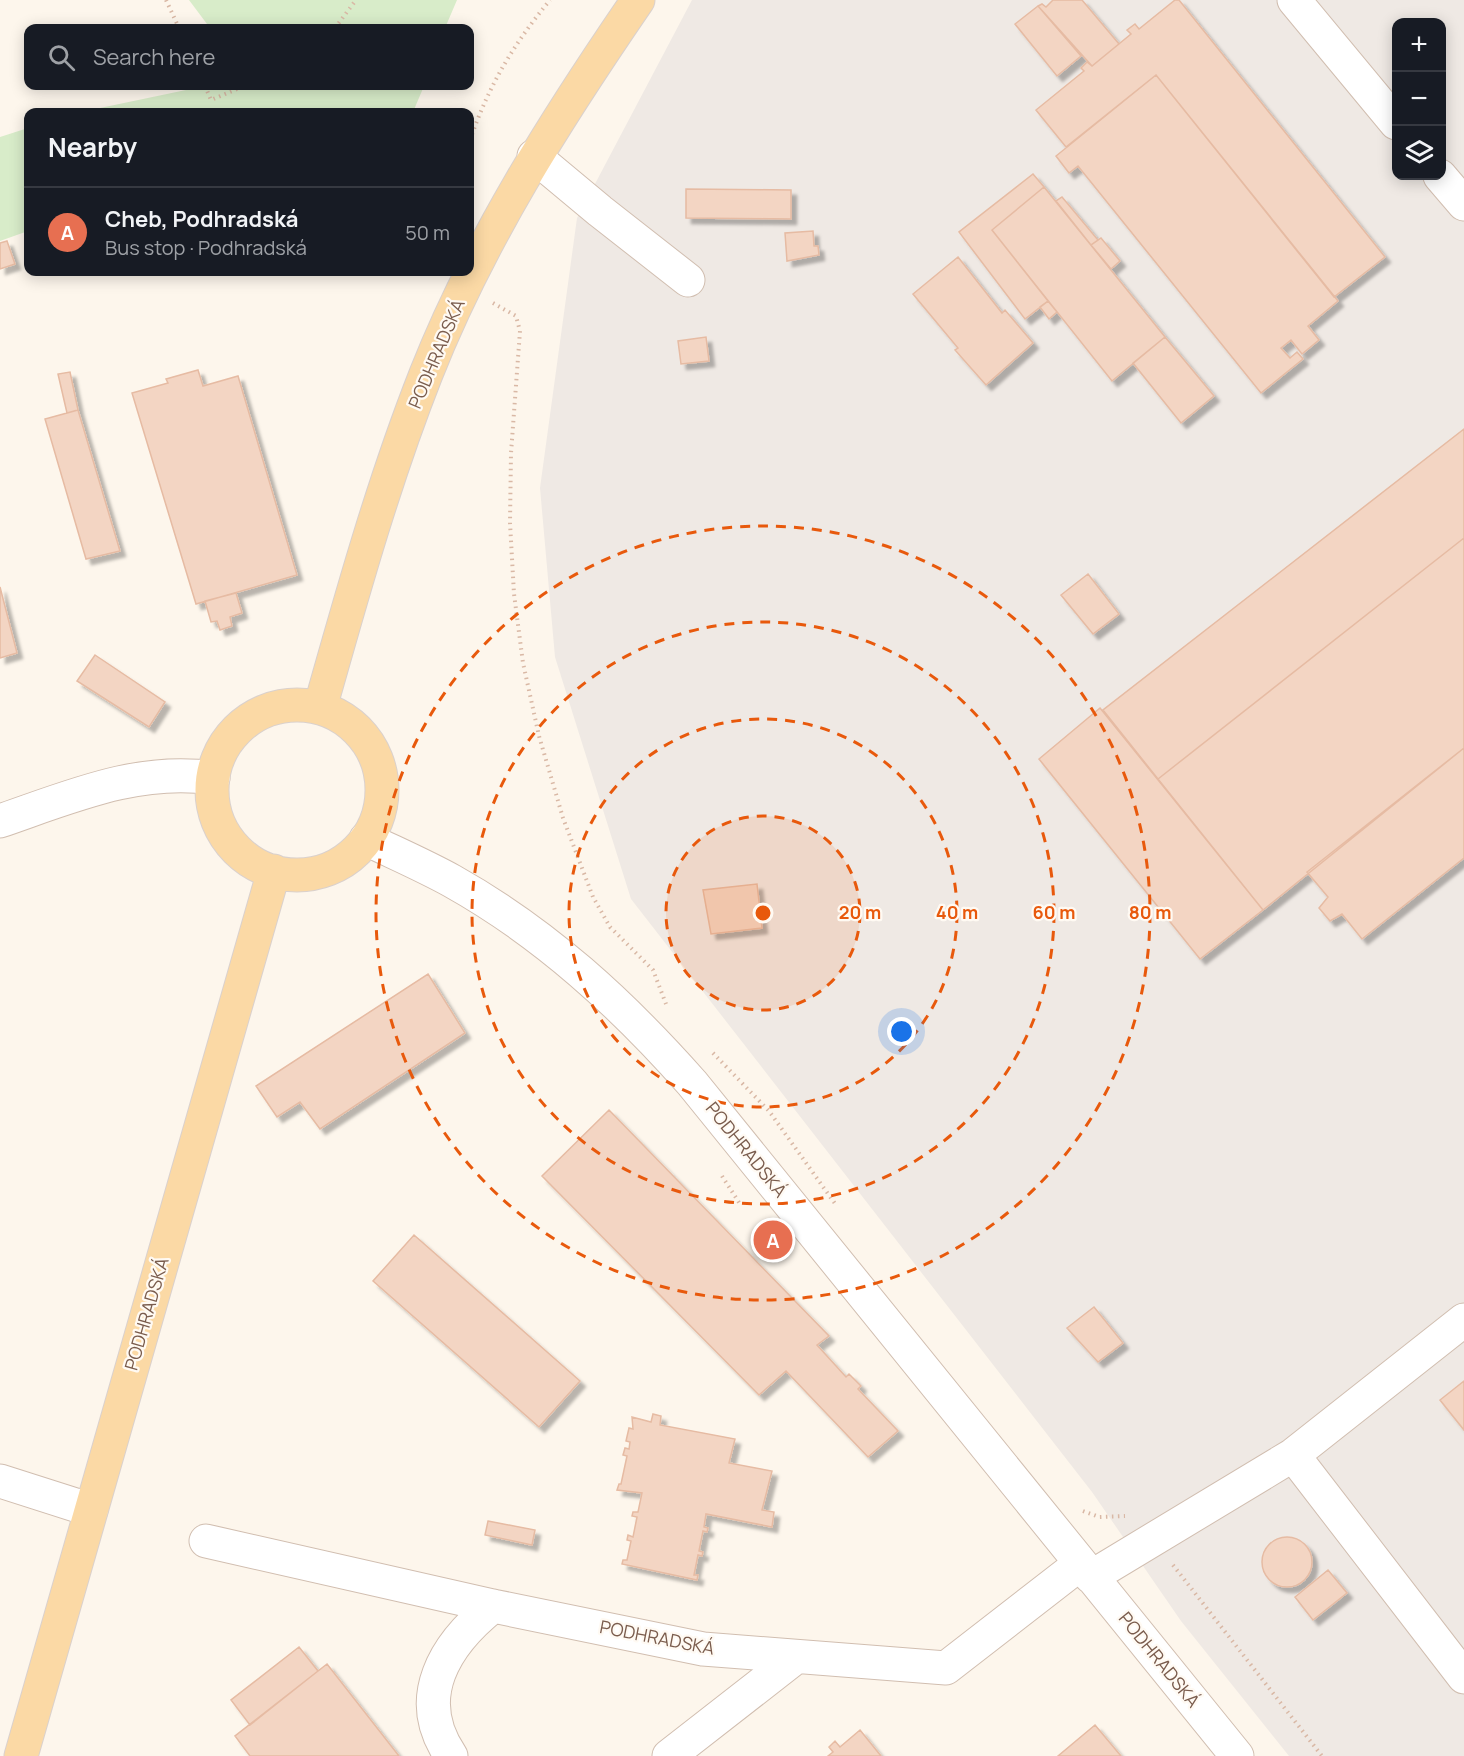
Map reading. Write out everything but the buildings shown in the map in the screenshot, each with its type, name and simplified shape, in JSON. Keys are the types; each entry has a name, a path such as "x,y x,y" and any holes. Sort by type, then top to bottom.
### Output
{"main road":[{"name":"PODHRADSKÁ","path":"474,272 534,156 639,0"},
{"name":"PODHRADSKÁ","path":"320,708 378,505 426,372 472,276"},
{"path":"284,705 320,708 337,714 359,731 374,753 380,771 381,807 366,840 355,852 325,870 291,874 274,871 243,855 231,843 215,812 213,778 225,744 251,718 284,705"},
{"name":"PODHRADSKÁ","path":"21,1756 274,871"}],"street":[{"path":"1294,0 1392,118"},
{"path":"534,156 688,280"},
{"path":"1443,180 1464,204"},
{"path":"0,821 131,779 161,774 213,778"},
{"name":"PODHRADSKÁ","path":"366,840 451,880 519,924 590,978 647,1032 692,1083 1237,1756"},
{"path":"1086,1570 1155,1538 1293,1455 1464,1320"},
{"path":"1293,1455 1464,1677"},
{"path":"0,1481 91,1510"},
{"name":"PODHRADSKÁ","path":"206,1541 494,1606 703,1649 946,1668 1086,1570"},
{"path":"451,1756 444,1745 434,1718 434,1688 451,1647 471,1624 494,1606"},
{"path":"669,1756 796,1657"}],"path":[{"path":"166,0 177,24"},
{"path":"338,24 356,0"},
{"path":"474,129 489,89 508,55 550,0"},
{"path":"207,90 211,100 235,90"},
{"path":"490,301 516,316 520,332 511,453 510,523 514,594 523,663 539,735 563,818 593,897 610,927 653,970 665,1004 674,1012"},
{"path":"705,1045 769,1111 818,1176 842,1213"},
{"path":"1081,1510 1099,1517 1119,1518 1138,1510 1155,1538 1322,1756"}],"shaded area":[{"path":"692,0 1464,0 1464,1756 1289,1756 1181,1621 1092,1492 631,899 555,657 540,488 577,218"}],"green space":[{"path":"189,0 457,0 447,24 207,24"},
{"path":"186,90 422,90 415,108 100,108"},
{"path":"24,129 24,232 0,241 0,137"}],"place":[{"name":"Cheb, Podhradská","path":"773,1240"}]}
